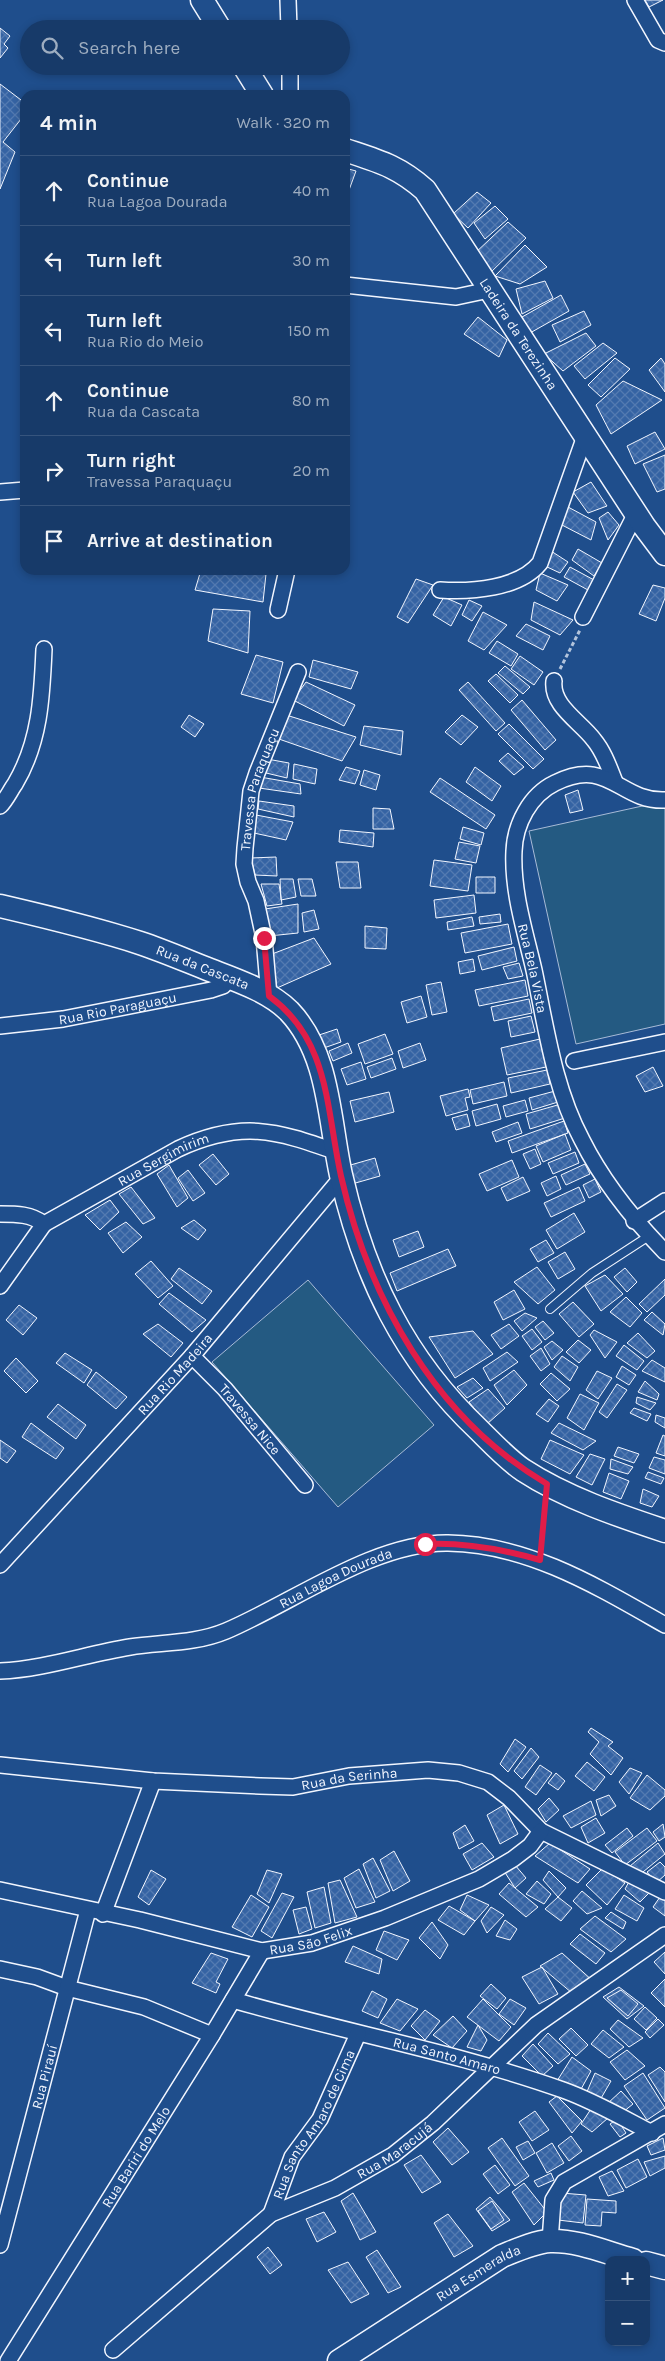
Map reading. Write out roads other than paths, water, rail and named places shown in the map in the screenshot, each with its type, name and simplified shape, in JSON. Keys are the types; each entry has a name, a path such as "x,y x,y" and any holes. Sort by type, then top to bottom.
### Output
{"main road":[{"path":"202,0 214,20"},
{"path":"250,75 259,90"},
{"name":"Ladeira da Terezinha","path":"350,152 390,165 407,174 425,190 584,436 665,554"},
{"name":"Rua da Cascata","path":"0,906 140,943 230,978 269,996 287,1009 299,1022 310,1041 326,1090 342,1177 380,1295 398,1330 419,1363 441,1392 487,1438 522,1469 547,1484 586,1502 665,1532"},
{"name":"Rua Esmeralda","path":"339,2361 502,2256 520,2249 550,2241 571,2243 618,2256"},
{"path":"650,2264 665,2268"}],"street":[{"path":"288,0 289,20"},
{"path":"634,0 658,40 665,43"},
{"path":"290,75 290,90"},
{"path":"350,286 456,297 489,290"},
{"path":"440,590 456,591 496,585 531,574 540,563 584,436"},
{"path":"0,492 20,490"},
{"path":"583,617 636,513"},
{"path":"278,610 286,575"},
{"path":"0,806 23,768 39,724 44,649"},
{"name":"Travessa Paraquaçu","path":"269,996 264,938 244,864 246,839 251,791 256,773 298,672"},
{"path":"554,680 553,689 556,697 597,744 615,782"},
{"name":"Rua Bela Vista","path":"665,800 634,793 615,782 592,774 578,773 553,784 535,798 520,820 514,850 515,883 554,1065 569,1114 582,1142 634,1221 665,1252"},
{"name":"Rua Rio Paraguaçu","path":"0,1026 63,1019 212,990 223,986 230,978"},
{"path":"574,1061 665,1042"},
{"name":"Rua Sergimirim","path":"44,1224 178,1149 224,1132 248,1130 277,1132 337,1152"},
{"name":"Rua Rio Madeira","path":"0,1565 192,1356 342,1177"},
{"path":"634,1221 665,1201"},
{"path":"0,1214 25,1215 44,1224 0,1286"},
{"name":"Travessa Nice","path":"192,1356 225,1389 305,1485"},
{"name":"Rua Lagoa Dourada","path":"0,1670 28,1669 129,1647 204,1639 247,1621 384,1554 402,1548 449,1543 488,1548 540,1560 665,1625"},
{"name":"Rua da Serinha","path":"0,1765 154,1781 293,1787 349,1776 428,1770 459,1773 488,1782 509,1798 541,1831 665,1892"},
{"name":"Rua Pirauí","path":"0,2245 67,1988 95,1912 154,1781"},
{"name":"Rua São Felix","path":"0,1890 95,1912 140,1920 262,1951 312,1943 386,1918 479,1879 513,1859 530,1846 541,1831"},
{"name":"Rua Maracujá","path":"113,2350 271,2214 335,2188 393,2155 433,2123 542,2020 665,1935"},
{"name":"Rua Bariri do Melo","path":"8,2361 212,2035 262,1951"},
{"path":"0,1969 37,1977 67,1988 144,2007 212,2035"},
{"name":"Rua Santo Amaro","path":"233,2000 491,2068 565,2091 659,2128"},
{"name":"Rua Santo Amaro de Cima","path":"271,2214 289,2164 320,2119 358,2034"},
{"path":"550,2241 553,2200 564,2182 659,2128"}],"lane":[{"path":"550,1308 592,1273 649,1236"}]}
